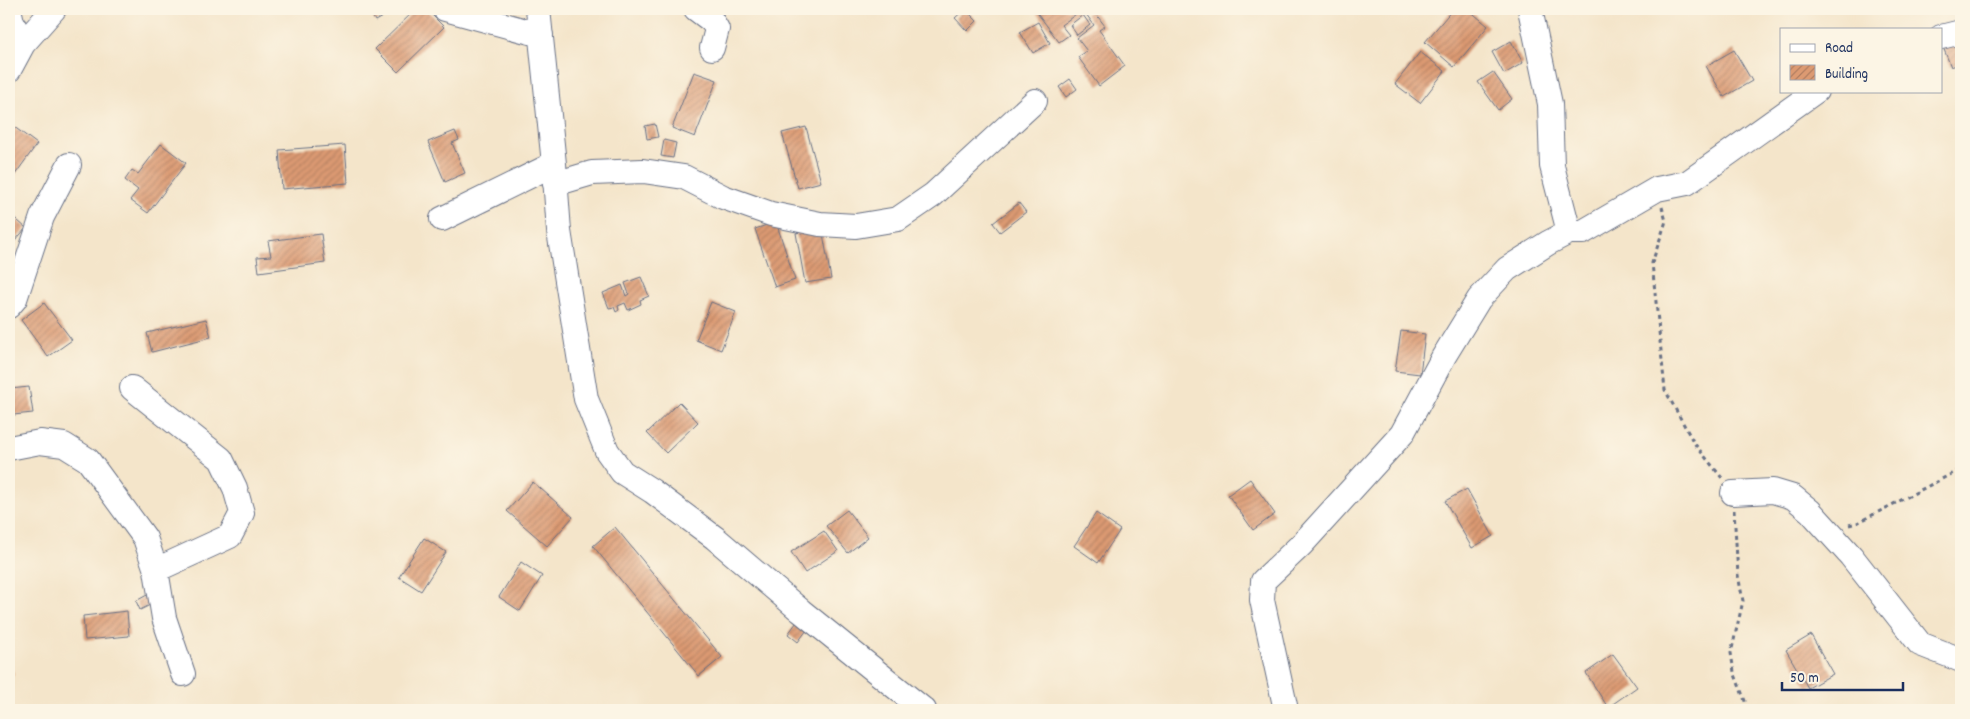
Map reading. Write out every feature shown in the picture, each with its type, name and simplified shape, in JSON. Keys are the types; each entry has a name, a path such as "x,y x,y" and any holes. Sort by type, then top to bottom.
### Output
{"street":[{"path":"9,9 12,22 23,44"},
{"path":"9,70 23,44 54,9"},
{"path":"445,9 541,16 559,231 586,399 607,451 622,472 652,491 715,538 801,611 924,710"},
{"path":"696,9 712,21 717,29 712,48"},
{"path":"1530,9 1550,104 1552,166 1569,232"},
{"path":"1942,37 1961,32"},
{"path":"1286,710 1262,600 1263,581 1302,544 1402,434 1444,356 1480,298 1507,269 1548,243 1569,232 1583,232 1657,189 1687,183 1815,92"},
{"path":"442,219 555,174 643,171 684,177 723,197 771,214 820,224 856,226 898,219 933,195 1035,101"},
{"path":"9,306 16,299 42,217 69,165"},
{"path":"132,388 221,459 235,488 242,513 230,536 156,570"},
{"path":"9,448 40,442 64,445 88,460 144,538 156,570 164,618 182,674"},
{"path":"1733,493 1773,491 1793,497 1851,556 1920,644 1961,660"}],"path":[{"path":"1657,189 1666,220 1652,263 1666,390 1694,443 1733,493 1738,575 1743,601 1731,653 1734,672 1745,701 1746,710"},
{"path":"1826,529 1857,523 1961,470"}],"building":[{"path":"369,9 396,9 375,21"},
{"path":"416,9 426,9 444,27 398,72 375,49"},
{"path":"965,9 977,21 967,31 955,18"},
{"path":"1036,9 1077,9 1079,12 1061,25 1069,35 1059,42"},
{"path":"1092,9 1105,26 1099,30 1125,66 1099,86 1078,57 1087,51 1077,38 1094,25 1086,14"},
{"path":"1453,9 1468,9 1488,26 1454,67 1425,42"},
{"path":"1083,15 1090,25 1077,35 1070,25"},
{"path":"1961,21 1961,63 1951,67 1942,41"},
{"path":"1038,22 1050,43 1033,53 1020,32"},
{"path":"1511,41 1523,63 1504,74 1492,52"},
{"path":"1734,50 1752,81 1724,97 1706,66"},
{"path":"1420,52 1445,71 1420,103 1395,84"},
{"path":"694,72 717,80 695,137 672,128"},
{"path":"1493,72 1512,99 1498,110 1478,82"},
{"path":"1070,79 1077,89 1066,97 1059,87"},
{"path":"9,123 37,144 14,176 9,172"},
{"path":"655,124 658,137 647,139 645,126"},
{"path":"806,127 821,182 798,188 782,133"},
{"path":"455,131 459,140 452,143 465,173 445,182 428,142"},
{"path":"664,140 676,143 673,158 661,156"},
{"path":"161,144 186,163 148,213 130,200 138,190 125,180 132,170 138,174"},
{"path":"345,145 348,183 282,189 279,150"},
{"path":"1019,203 1026,212 1000,232 993,223"},
{"path":"9,213 26,228 9,248"},
{"path":"776,222 795,280 775,287 755,229"},
{"path":"822,228 831,279 805,283 796,233"},
{"path":"321,234 325,263 259,272 257,257 271,256 268,241"},
{"path":"641,277 649,296 640,300 641,304 628,310 625,303 618,306 619,310 616,312 614,307 609,308 603,293 622,285 626,296 629,294 625,283"},
{"path":"711,302 736,312 721,350 696,340"},
{"path":"44,303 72,340 48,357 21,320"},
{"path":"206,319 211,337 152,352 147,333"},
{"path":"1401,331 1425,334 1420,374 1395,371"},
{"path":"29,387 33,413 13,415 10,389"},
{"path":"679,402 698,422 666,453 647,433"},
{"path":"1250,479 1275,514 1253,530 1228,495"},
{"path":"533,482 573,517 547,546 507,511"},
{"path":"1467,489 1493,536 1472,548 1445,501"},
{"path":"847,510 868,537 848,553 826,526"},
{"path":"1096,513 1120,530 1098,563 1074,546"},
{"path":"615,527 722,657 699,676 593,546"},
{"path":"824,531 838,551 805,573 791,552"},
{"path":"424,538 446,552 421,591 399,577"},
{"path":"521,562 542,576 520,611 499,597"},
{"path":"147,595 152,604 140,610 136,601"},
{"path":"127,611 129,636 85,640 83,616"},
{"path":"805,611 815,619 798,642 788,634"},
{"path":"1811,635 1833,674 1808,688 1786,650"},
{"path":"1613,654 1637,687 1610,706 1607,706 1586,673"},
{"path":"9,663 14,674 9,677"}]}
